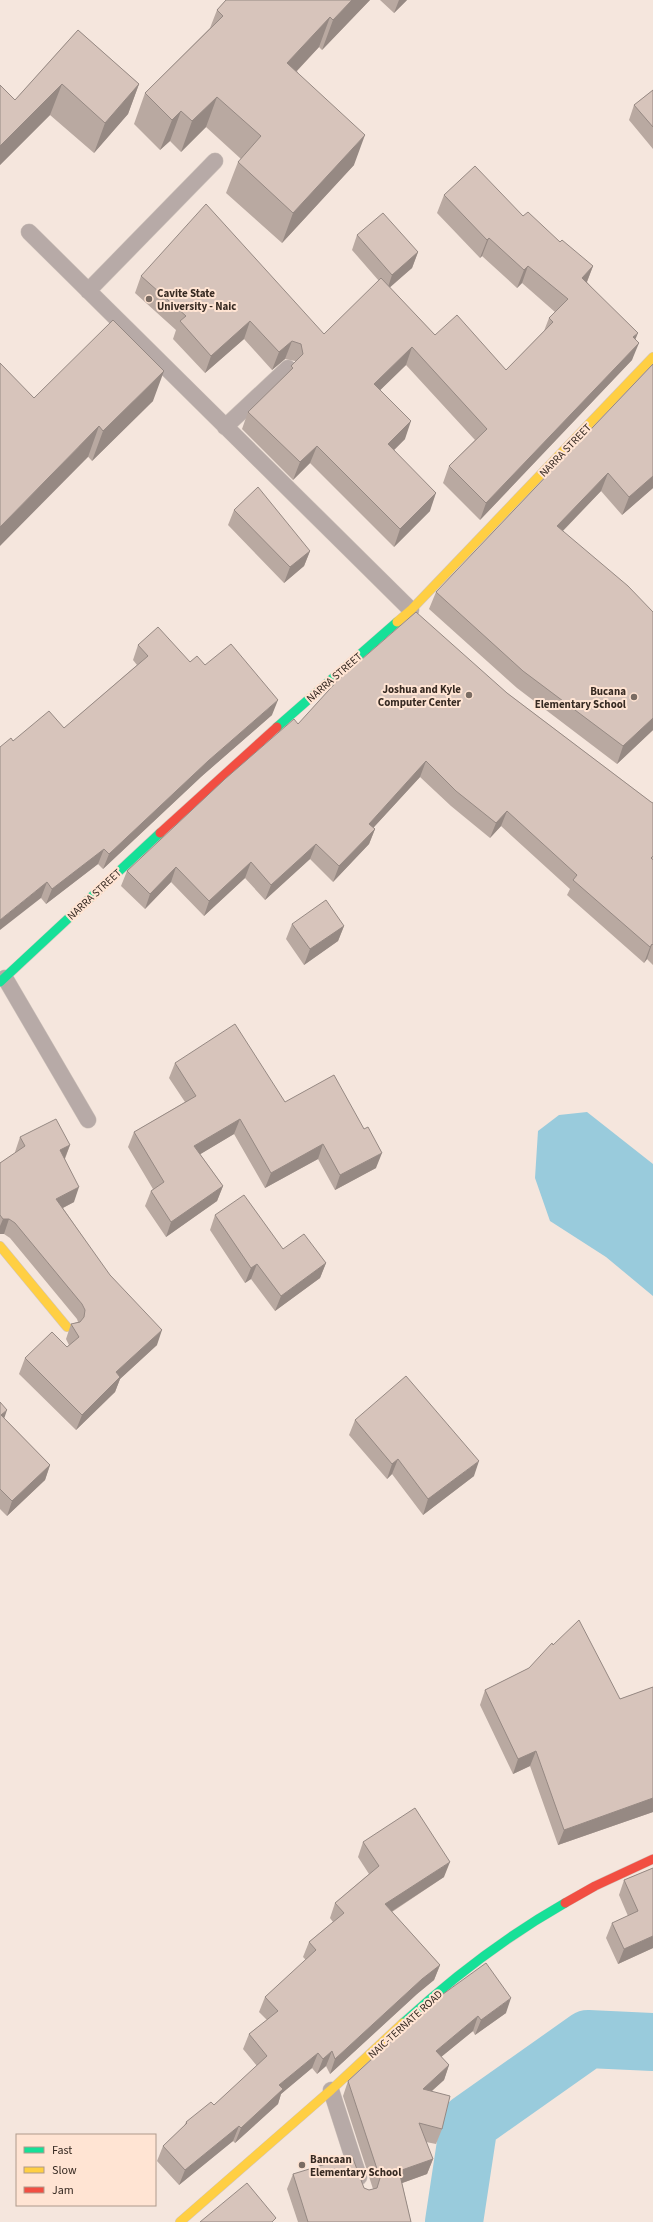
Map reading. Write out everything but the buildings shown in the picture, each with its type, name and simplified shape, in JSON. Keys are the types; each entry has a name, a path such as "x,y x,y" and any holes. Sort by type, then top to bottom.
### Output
{"street":[{"name":"NARRA STREET","path":"3,980 211,785 414,613 653,357"},
{"path":"0,1246 67,1327"},
{"name":"NAIC-TERNATE ROAD","path":"180,2222 312,2105 331,2090 425,2003 526,1925 595,1886 653,1858"}],"lane":[{"path":"88,291 215,161"},
{"path":"28,232 414,613"},
{"path":"225,427 288,368"},
{"path":"3,980 88,1120"},
{"path":"331,2090 363,2188"}],"water":[{"path":"587,1112 653,1164 653,1296 606,1257 550,1221 535,1178 538,1131 559,1115"}],"waterway":[{"path":"454,2222 469,2123 588,2039 653,2042"}],"traffic: fast":[{"path":"277,727 397,622"},
{"path":"0,982 160,833"},
{"path":"403,2023 481,1958 522,1929 565,1903"}],"traffic: slow":[{"path":"397,622 411,610 653,357"},
{"path":"0,1246 67,1327"},
{"path":"180,2222 331,2090 403,2023"}],"traffic: jam":[{"path":"160,833 277,727"},
{"path":"565,1903 595,1886 653,1859"}],"place":[{"name":"Cavite State University - Naic","path":"149,299"},
{"name":"Joshua and Kyle Computer Center","path":"469,695"},
{"name":"Bucana Elementary School","path":"634,697"},
{"name":"Bancaan Elementary School","path":"302,2165"}]}
